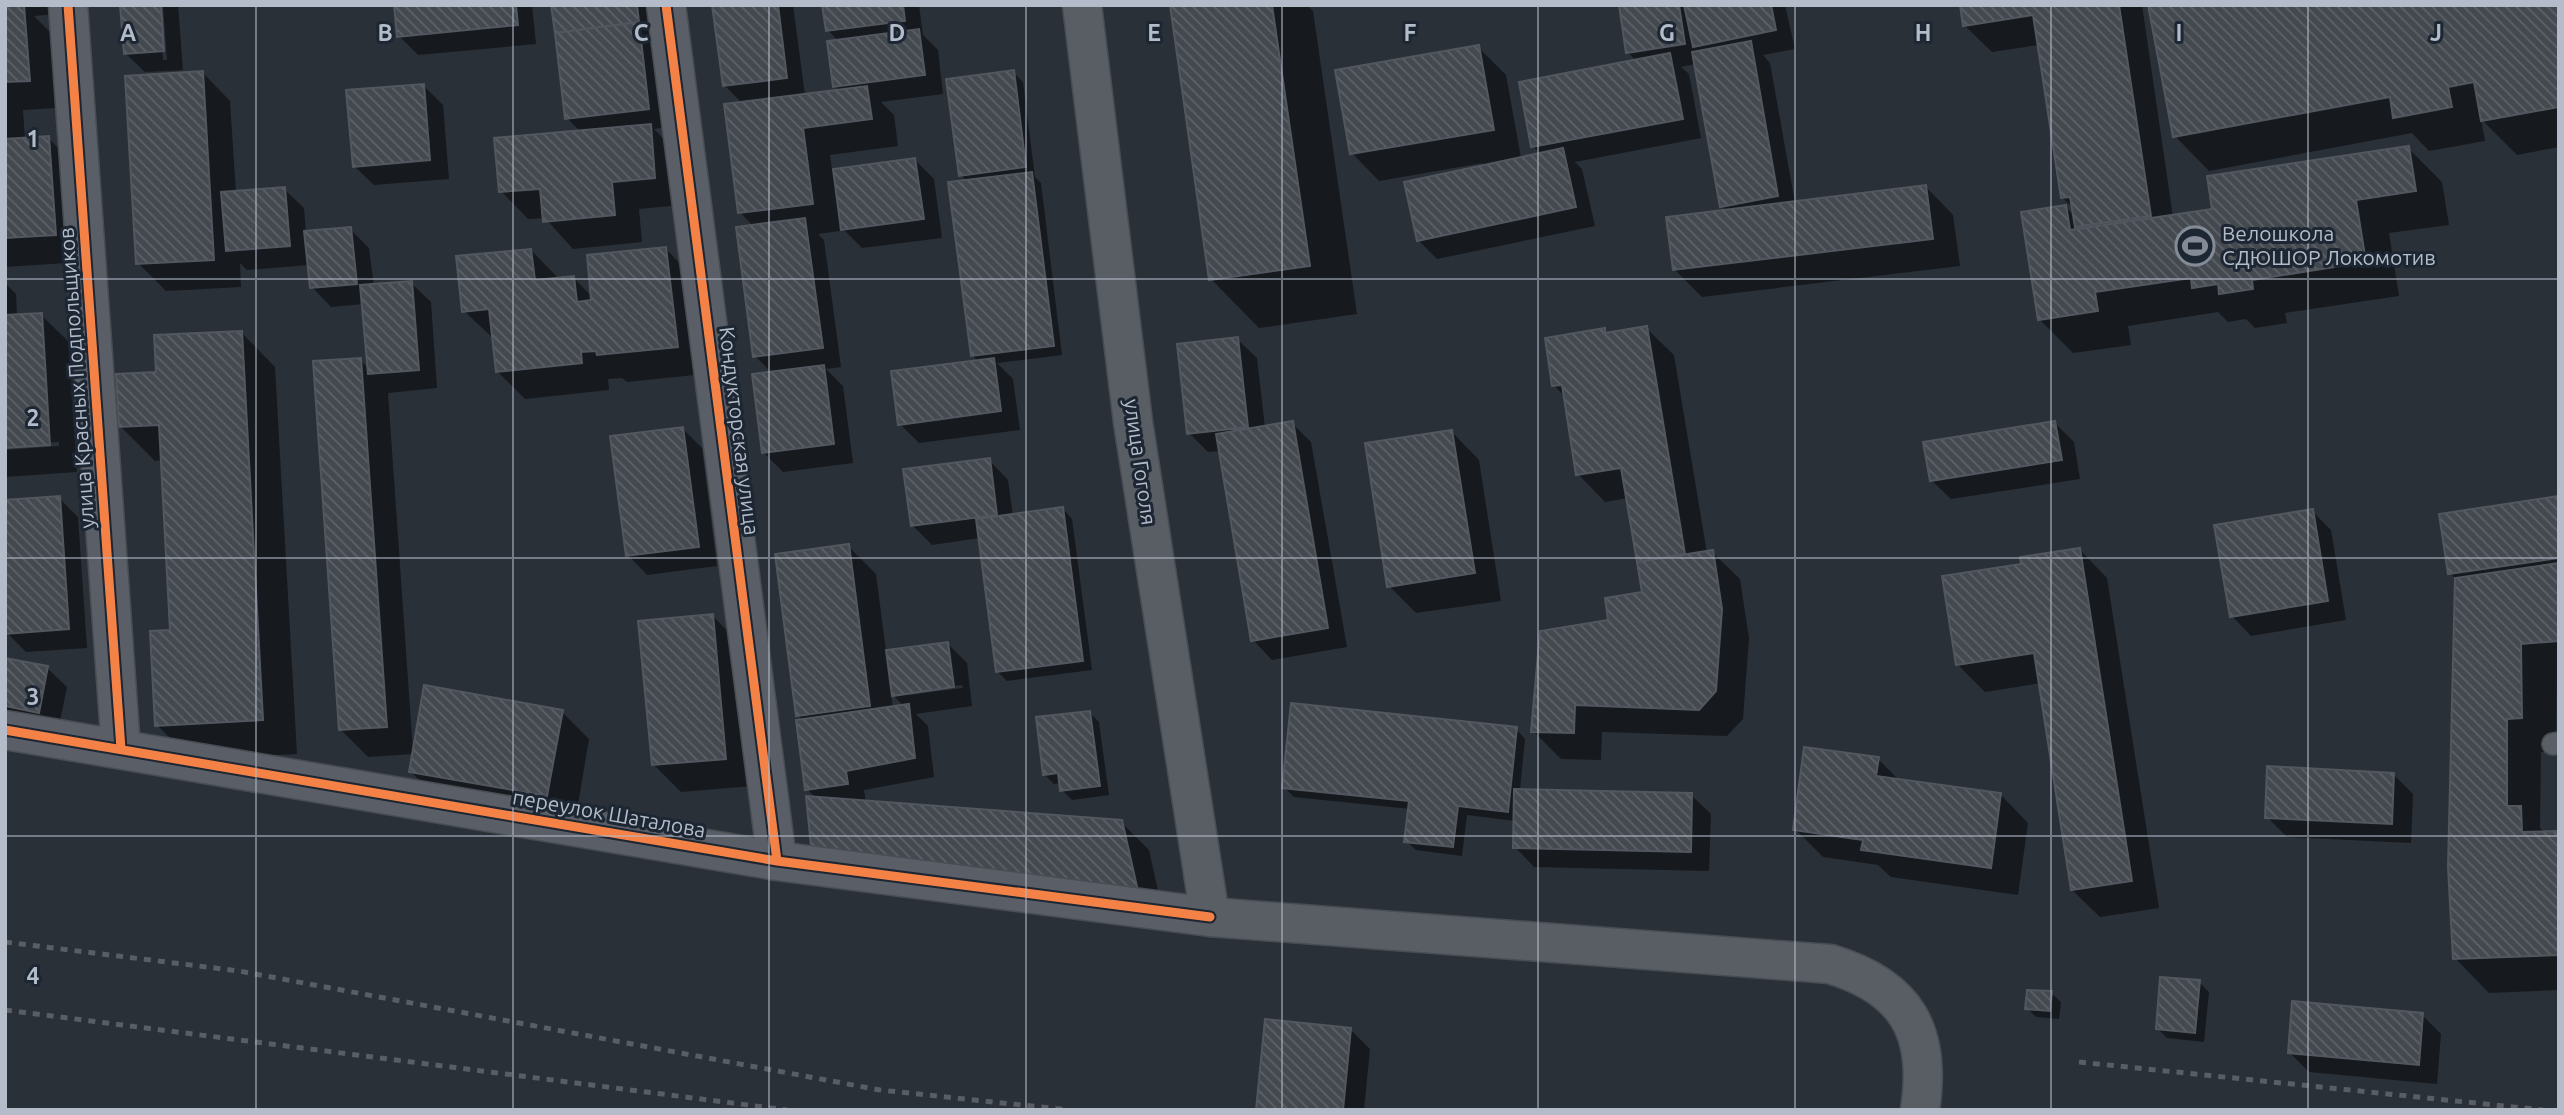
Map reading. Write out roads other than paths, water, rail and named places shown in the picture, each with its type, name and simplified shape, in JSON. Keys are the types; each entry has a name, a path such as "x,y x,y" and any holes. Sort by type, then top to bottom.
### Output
{"main road":[{"name":"улица Гоголя","path":"1082,5 1133,422 1210,917"},
{"path":"1210,917 1830,964 1851,970 1902,1003 1924,1059 1921,1105"}],"street":[{"name":"улица Красных Подпольщиков","path":"68,5 121,749"},
{"name":"Кондукторская улица","path":"666,5 777,861"},
{"name":"переулок Шаталова","path":"5,730 777,861 1210,917"}],"railway":[{"path":"5,942 239,971 880,1090 1069,1110"},
{"path":"5,1010 787,1110"},
{"path":"2079,1062 2543,1110"}],"place":[{"name":"Велошкола СДЮШОР Локомотив","path":"2195,246"}]}
